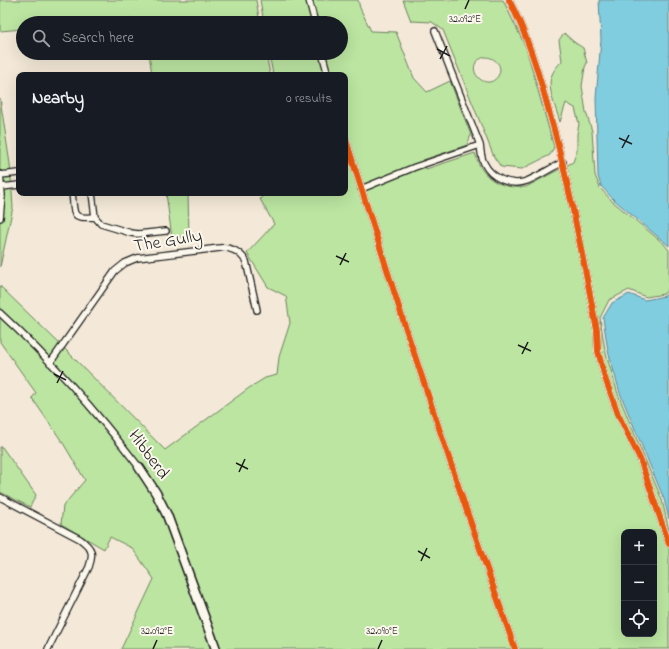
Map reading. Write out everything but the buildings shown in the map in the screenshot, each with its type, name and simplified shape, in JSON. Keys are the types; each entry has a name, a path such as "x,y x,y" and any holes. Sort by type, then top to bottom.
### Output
{"street":[{"path":"309,0 313,16"},
{"path":"509,0 519,18 537,66 563,162 596,330 598,351 605,378 618,414 640,460 669,544"},
{"path":"435,32 480,145 483,162 488,170 494,175 510,182 517,183 526,181 563,162"},
{"path":"324,60 327,72"},
{"path":"361,189 415,167 480,145"},
{"path":"348,147 465,506 515,649"},
{"path":"0,218 2,187 0,174 16,173"},
{"path":"2,187 16,185"},
{"path":"72,196 74,213 76,216 80,219 95,217"},
{"path":"92,196 95,217 101,224 138,234 166,231"},
{"name":"The Gully","path":"50,362 115,271 125,263 138,258 220,248 232,249 242,256 248,266 257,310"},
{"name":"Hibberd","path":"0,313 50,362 119,440 156,493 167,516 216,649"},
{"path":"0,497 80,539 89,546 91,551 92,556 89,567 48,649"}],"green space":[{"path":"0,0 256,0 259,16 16,16 16,30 0,31"},
{"path":"260,0 358,0 360,8 371,31 396,32 414,78 427,92 450,81 471,135 467,145 423,160 426,169 475,153 480,167 491,179 502,185 526,187 573,162 577,151 577,134 579,124 575,108 566,103 560,122 551,94 550,82 553,73 562,61 559,40 564,33 583,48 587,63 582,86 586,112 592,131 595,175 600,188 612,201 663,243 669,250 669,287 664,294 646,297 629,290 609,300 600,318 605,350 618,394 662,500 669,530 669,649 121,649 154,579 132,548 110,537 104,549 61,524 63,506 85,480 63,443 32,398 36,393 0,342 0,286 165,450 249,388 265,378 277,375 279,357 290,323 286,296 268,287 247,253 274,224 260,199 263,196 348,196 348,72 272,72 270,60 348,60 348,16 263,16"},
{"path":"403,0 503,0 526,48 554,147 550,155 522,169 501,167 494,157 443,30 432,22 411,21","holes":["485,57 489,57 498,63 500,72 493,81 487,82 477,76 475,66 478,61"]},
{"path":"150,60 267,60 269,72 152,72"},
{"path":"0,98 10,164 13,207 0,267"},
{"path":"166,196 188,196 189,236 172,238"},
{"path":"0,447 2,447 36,495 30,507 0,492"}],"water":[{"path":"599,0 669,0 669,246 613,199 601,186 598,176 596,98 601,40"},
{"path":"669,291 669,519 664,499 620,393 608,351 603,318 612,303 629,294 645,300 665,296"}],"cycle path":[{"path":"509,0 532,53 556,135 569,191 597,330 598,351 605,378 618,414 640,459 669,544"},
{"path":"348,146 404,323 465,506 515,649"}]}
